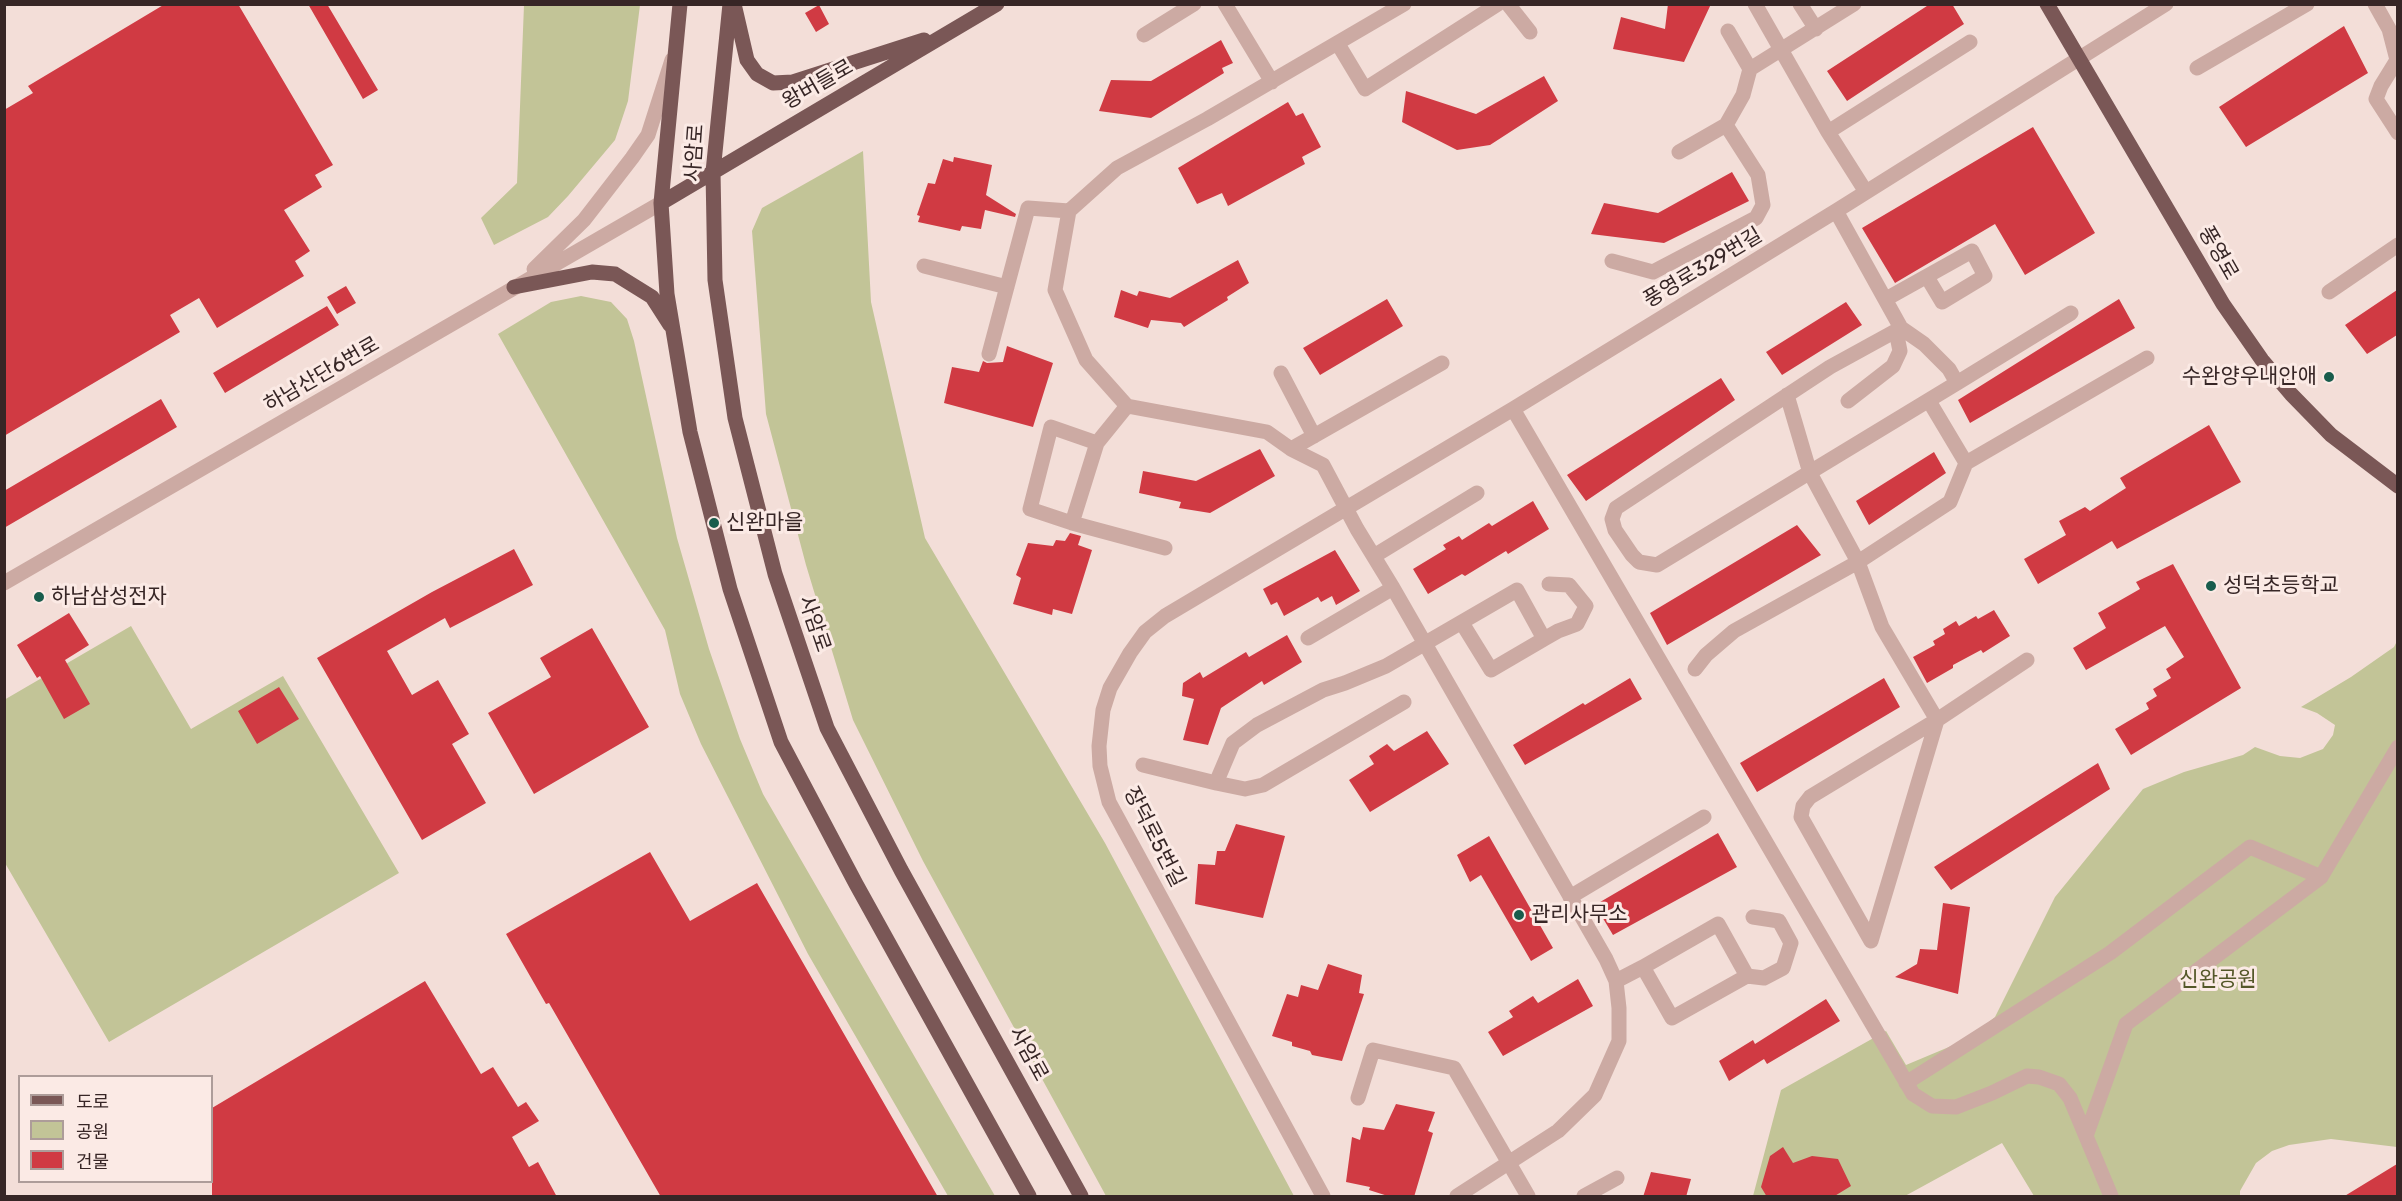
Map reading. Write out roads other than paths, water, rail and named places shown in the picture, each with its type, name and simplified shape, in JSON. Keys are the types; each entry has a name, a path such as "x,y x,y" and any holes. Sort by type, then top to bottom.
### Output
{"main road":[{"name":"사암로","path":"680,4 661,202 667,294 690,432 729,589 781,742 861,894 1029,1197"},
{"name":"사암로","path":"732,4 713,171 715,279 735,418 775,574 827,728 901,870 1081,1197"},
{"path":"732,4 747,60 757,74 773,83 793,82 950,32"},
{"name":"왕버들로","path":"661,202 997,4"},
{"name":"풍영로","path":"2048,4 2223,304 2262,360 2331,435 2397,486"},
{"path":"514,287 592,272 615,274 652,297 673,330"}],"street":[{"path":"1144,35 1194,4"},
{"path":"1224,4 1272,82"},
{"path":"1404,4 1272,82 1117,168 1069,211 1055,290 1086,360 1127,406 1267,432 1292,449 1323,465 1346,509 1394,588 1606,959 1616,981 1619,1008 1618,1041 1596,1095 1558,1131 1456,1197"},
{"path":"1338,44 1365,89 1498,4"},
{"path":"1508,4 1530,32"},
{"path":"1755,4 1780,51 1866,192"},
{"path":"1800,4 1816,28"},
{"path":"1679,152 1726,124 1743,95 1750,69 1854,4"},
{"name":"풍영로329번길","path":"1346,509 1836,211 2166,4"},
{"path":"2197,68 2307,4"},
{"path":"2375,4 2390,29 2397,60 2376,99 2397,133"},
{"path":"1728,31 1750,69"},
{"path":"1828,132 1970,42"},
{"path":"514,287 585,220 632,159 648,135 676,46"},
{"path":"1612,261 1653,272 1756,218 1763,205 1758,176 1726,124"},
{"name":"하남산단6번로","path":"4,584 661,202"},
{"path":"989,354 1028,208 1069,211"},
{"path":"1836,211 1886,299 1898,329 1899,351 1893,366 1848,401"},
{"path":"2329,292 2397,245"},
{"path":"924,266 1007,287"},
{"path":"1886,299 1927,277"},
{"path":"1898,329 1787,395 1616,508 1612,519 1615,530 1632,555 1639,562 1657,565 2071,313"},
{"path":"1898,329 1924,344 1949,369 1958,383"},
{"path":"1695,669 1706,655 1734,632 1858,562 1950,502 1966,463 2146,358"},
{"path":"1292,449 1442,363"},
{"path":"1281,373 1314,436"},
{"path":"1787,395 1810,473 1858,562 1882,627 1937,720 1871,941 1801,817 1803,806 1810,797 1937,720 2027,660"},
{"path":"1929,401 1966,463"},
{"path":"1072,523 1097,443 1127,406"},
{"path":"1513,409 1913,1094 1932,1106 1956,1107 2026,1076 2038,1077 2059,1084 2070,1098 2111,1197"},
{"path":"1097,443 1051,427 1030,509 1165,548"},
{"path":"1374,556 1477,493"},
{"name":"장덕로5번길","path":"1323,1197 1109,802 1100,766 1099,746 1103,710 1110,688 1145,632 1165,616 1346,509"},
{"path":"1462,623 1491,670 1558,631 1577,624 1586,606 1569,585 1549,585"},
{"path":"1308,638 1394,588"},
{"path":"1216,783 1233,743 1241,736 1323,690 1370,674 1425,645 1517,590 1544,639"},
{"path":"1143,765 1245,789 1263,785 1404,702"},
{"path":"2086,1136 2126,1024 2321,877 2397,747"},
{"path":"1570,897 1704,817"},
{"path":"1906,1083 2110,952 2250,847 2321,877"},
{"path":"1643,967 1672,1018 1747,976 1764,978 1783,968 1791,943 1779,921 1753,916"},
{"path":"1616,981 1718,924 1747,976"},
{"path":"1358,1098 1373,1050 1454,1068 1528,1197"},
{"path":"1584,1197 1617,1178"}],"place":[{"name":"수완양우내안애","path":"2329,377"},
{"name":"신완마을","path":"714,523"},
{"name":"성덕초등학교","path":"2211,586"},
{"name":"하남삼성전자","path":"39,597"},
{"name":"관리사무소","path":"1519,915"}],"park label":[{"name":"신완공원","path":"2218,980"}]}
